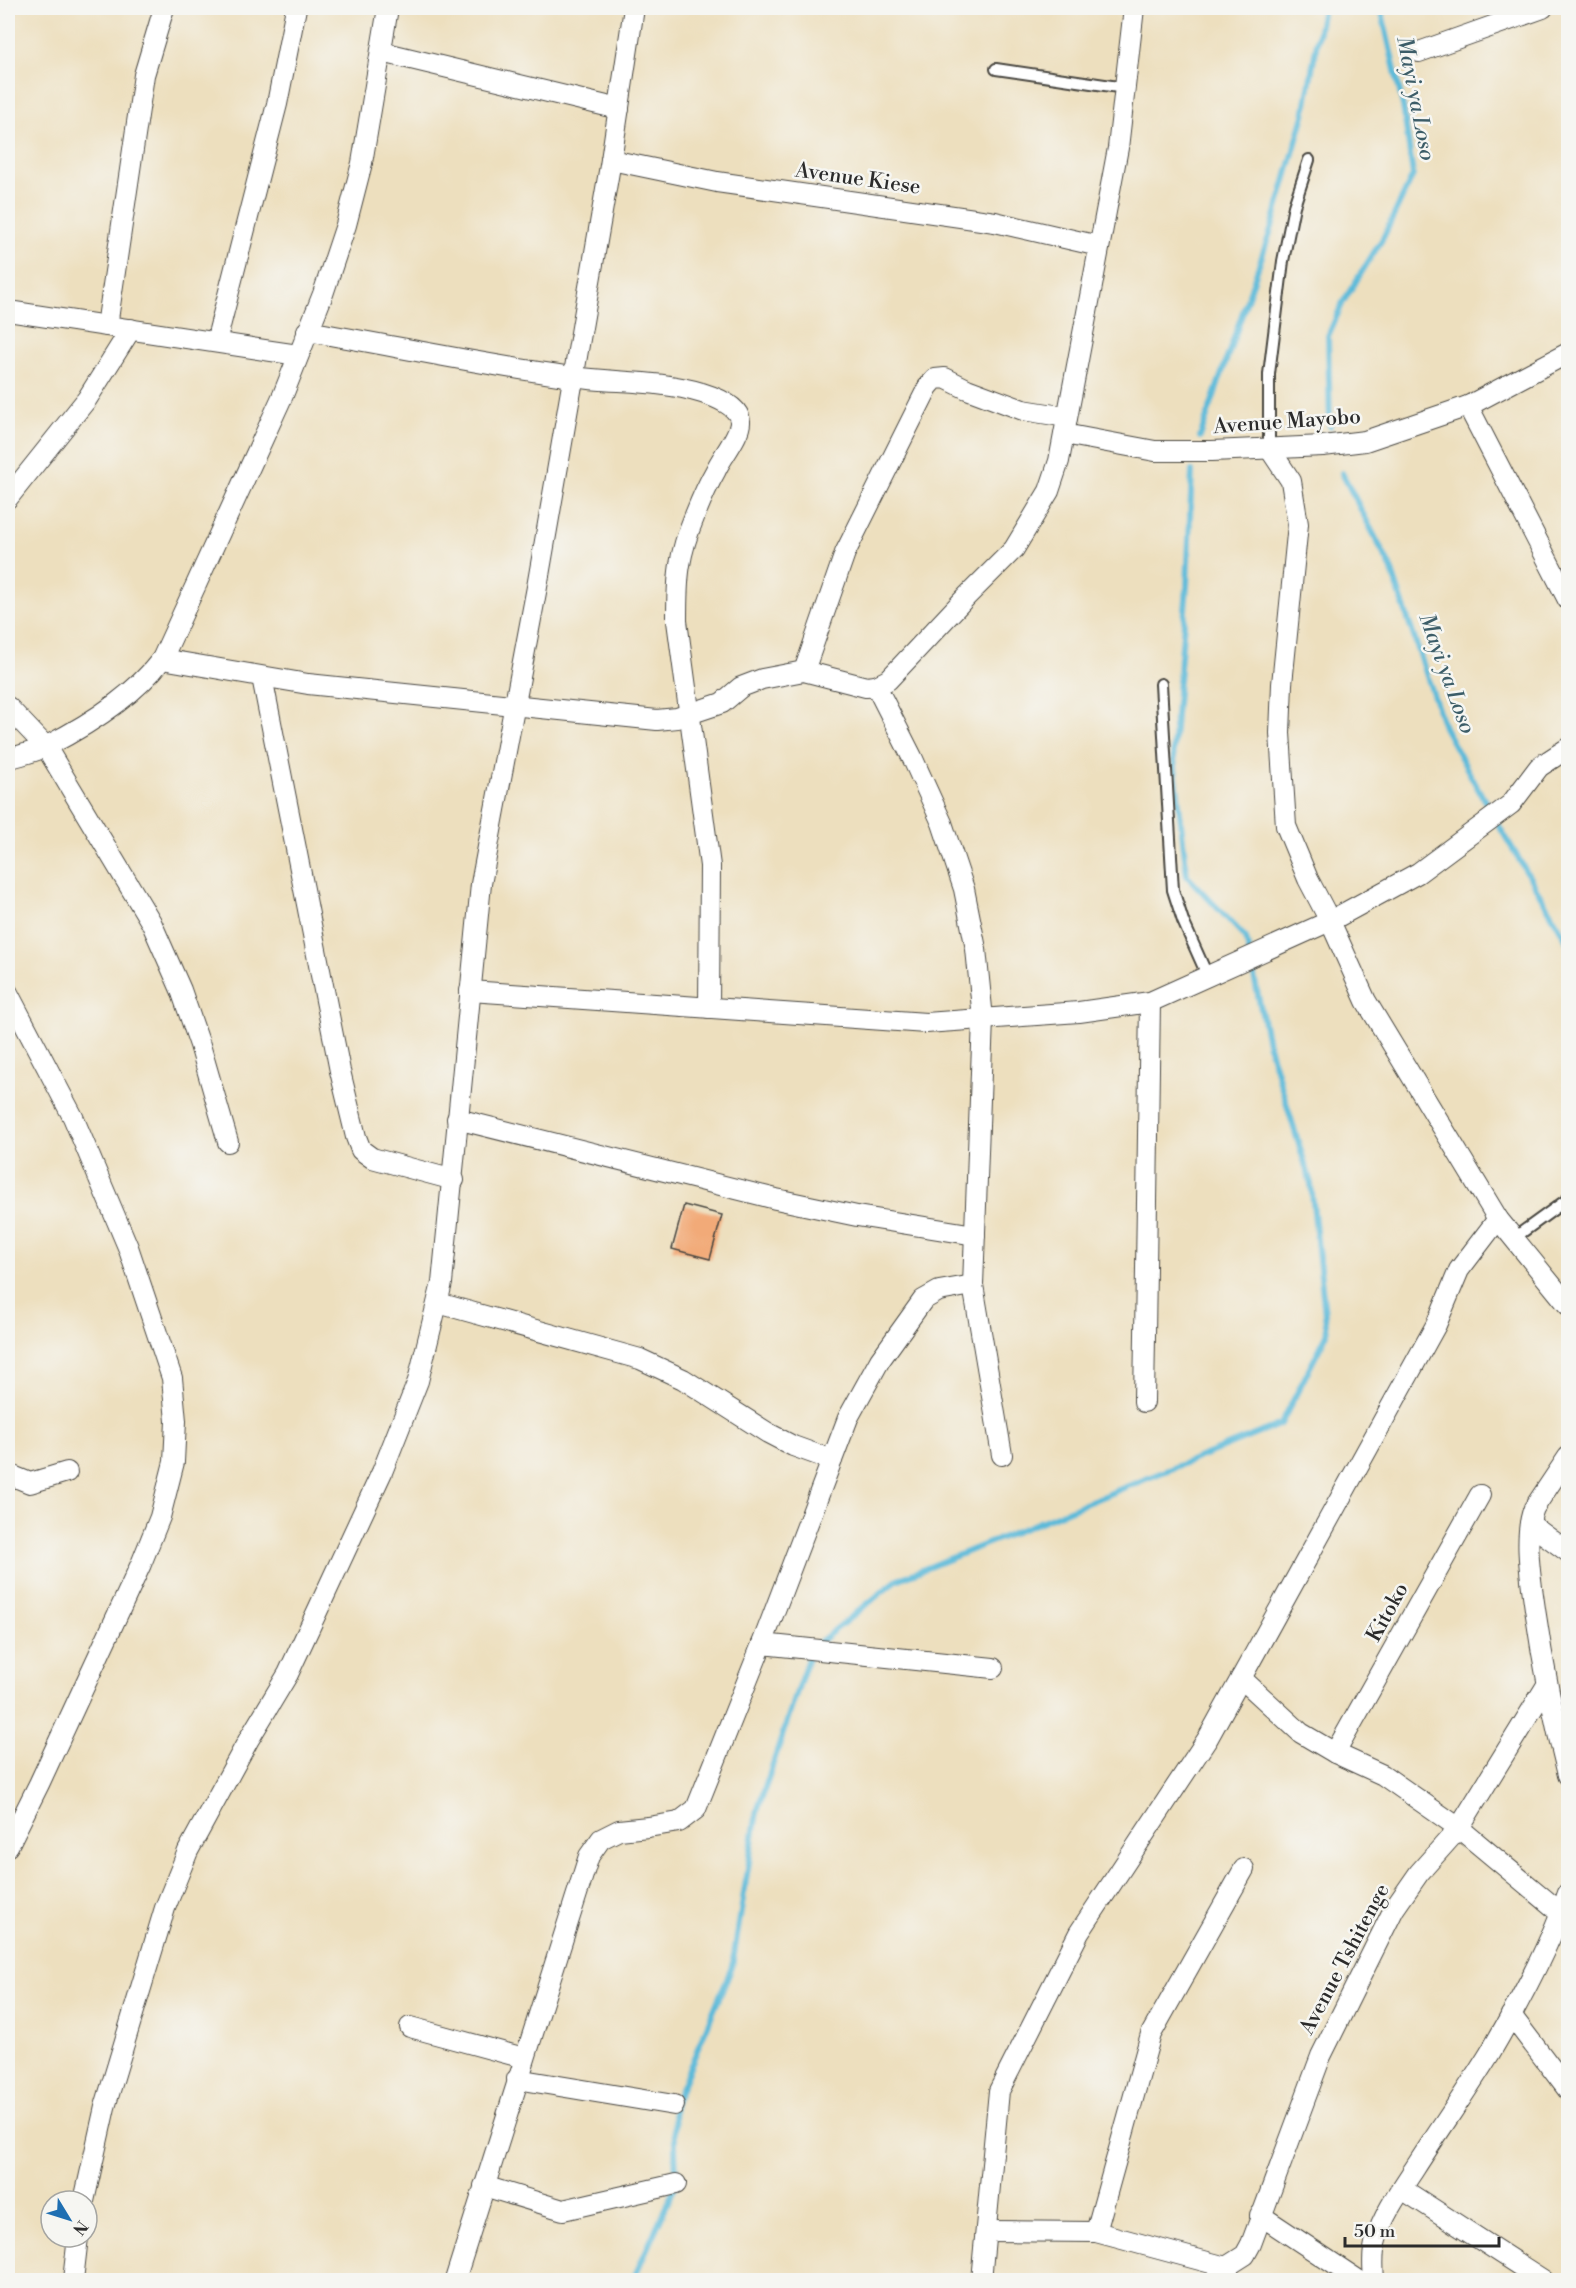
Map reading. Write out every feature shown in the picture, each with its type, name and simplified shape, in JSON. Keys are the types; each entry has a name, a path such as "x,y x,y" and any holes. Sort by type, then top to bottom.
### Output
{"street":[{"path":"107,326 144,75 164,8"},
{"path":"216,342 277,104 296,8"},
{"path":"8,759 46,747 90,720 151,674 162,659 283,394 323,294 346,225 362,163 388,8"},
{"path":"87,2189 105,2108 176,1878 188,1851 249,1739 288,1674 382,1472 418,1381 438,1303 454,1180 457,1119 481,884 611,160 634,8"},
{"path":"162,659 308,684 657,720 677,718 722,703 741,687 762,679 804,671 867,687 876,686 888,680 905,665 967,596 1014,549 1049,491 1059,461 1118,148 1134,8"},
{"path":"1419,52 1543,8"},
{"path":"382,52 619,109"},
{"name":"Avenue Kiese","path":"611,160 717,182 995,222 1099,246"},
{"path":"8,311 298,355"},
{"path":"8,498 87,399 131,329"},
{"path":"307,331 573,377 659,383 704,393 729,405 737,412 741,422 737,433 716,468 695,516 678,565 677,621 710,866 709,1008"},
{"name":"Avenue Mayobo","path":"804,671 845,553 928,387 935,379 945,378 967,389 1065,426 1155,451 1212,451 1323,446 1365,441 1468,406 1569,353"},
{"path":"1468,406 1569,600"},
{"path":"1269,448 1291,481 1298,524 1283,673 1280,733 1286,826 1308,879 1330,921 1366,1001 1498,1219 1569,1305"},
{"path":"262,677 340,1071 356,1137 361,1150 372,1158 454,1180"},
{"path":"876,686 942,823 964,889 976,949 983,1019 973,1285 1002,1455"},
{"path":"8,707 46,747 151,922 181,990 200,1045 228,1142"},
{"path":"470,991 926,1023 1079,1012 1150,1002 1330,921 1418,873 1511,804 1539,766 1569,748"},
{"path":"8,993 15,1026 73,1117 128,1247 171,1378 176,1421 174,1462 160,1517 107,1637 8,1846"},
{"path":"1144,1402 1150,1002"},
{"path":"457,1119 776,1199 857,1216 975,1235"},
{"path":"981,2280 999,2091 1079,1933 1208,1738 1436,1325 1459,1270 1498,1219"},
{"path":"455,2280 589,1856 601,1839 619,1830 679,1822 696,1809 848,1418 880,1360 923,1300 939,1291 973,1285"},
{"path":"438,1303 640,1359 683,1379 768,1433 793,1446 832,1460"},
{"path":"1569,1457 1539,1499 1530,1524 1531,1579 1547,1685 1569,1775"},
{"path":"8,1474 30,1483 67,1472"},
{"name":"Kitoko","path":"1335,1753 1480,1495"},
{"path":"1530,1524 1569,1552"},
{"path":"762,1644 993,1668"},
{"path":"1241,1678 1301,1733 1335,1753 1383,1775 1459,1828 1561,1913"},
{"name":"Avenue Tshitenge","path":"1096,2232 1226,2267 1245,2255 1321,2056 1359,1976 1400,1900 1419,1873 1459,1828 1547,1685"},
{"path":"986,2231 1096,2232 1151,2034 1244,1869"},
{"path":"1374,2280 1372,2264 1376,2239 1402,2189 1511,2015 1569,1893"},
{"path":"1511,2015 1569,2090"},
{"path":"410,2027 524,2058"},
{"path":"517,2079 674,2105"},
{"path":"484,2186 562,2210 676,2184"},
{"path":"1402,2189 1543,2280"},
{"path":"1260,2215 1358,2280"},
{"path":"73,2280 77,2249"}],"lane":[{"path":"996,69 1125,88"},
{"path":"1269,448 1269,374 1283,261 1294,206 1309,160"},
{"path":"1161,684 1173,890 1208,977"},
{"path":"1514,1238 1569,1199"}],"building":[{"path":"684,1205 722,1215 710,1259 672,1249"}],"waterway":[{"path":"1200,437 1272,227 1304,115 1323,8"},
{"name":"Mayi ya Loso","path":"1330,426 1328,336 1343,302 1383,238 1413,175 1403,106 1381,8"},
{"path":"816,1645 897,1580 1281,1424 1327,1334 1311,1184 1268,1043 1246,938 1187,876 1173,750 1187,587 1192,471"},
{"name":"Mayi ya Loso","path":"1342,473 1391,568 1444,727 1492,814 1568,942"},
{"path":"633,2280 676,2184 674,2105 732,1967 757,1812 810,1652"}]}
